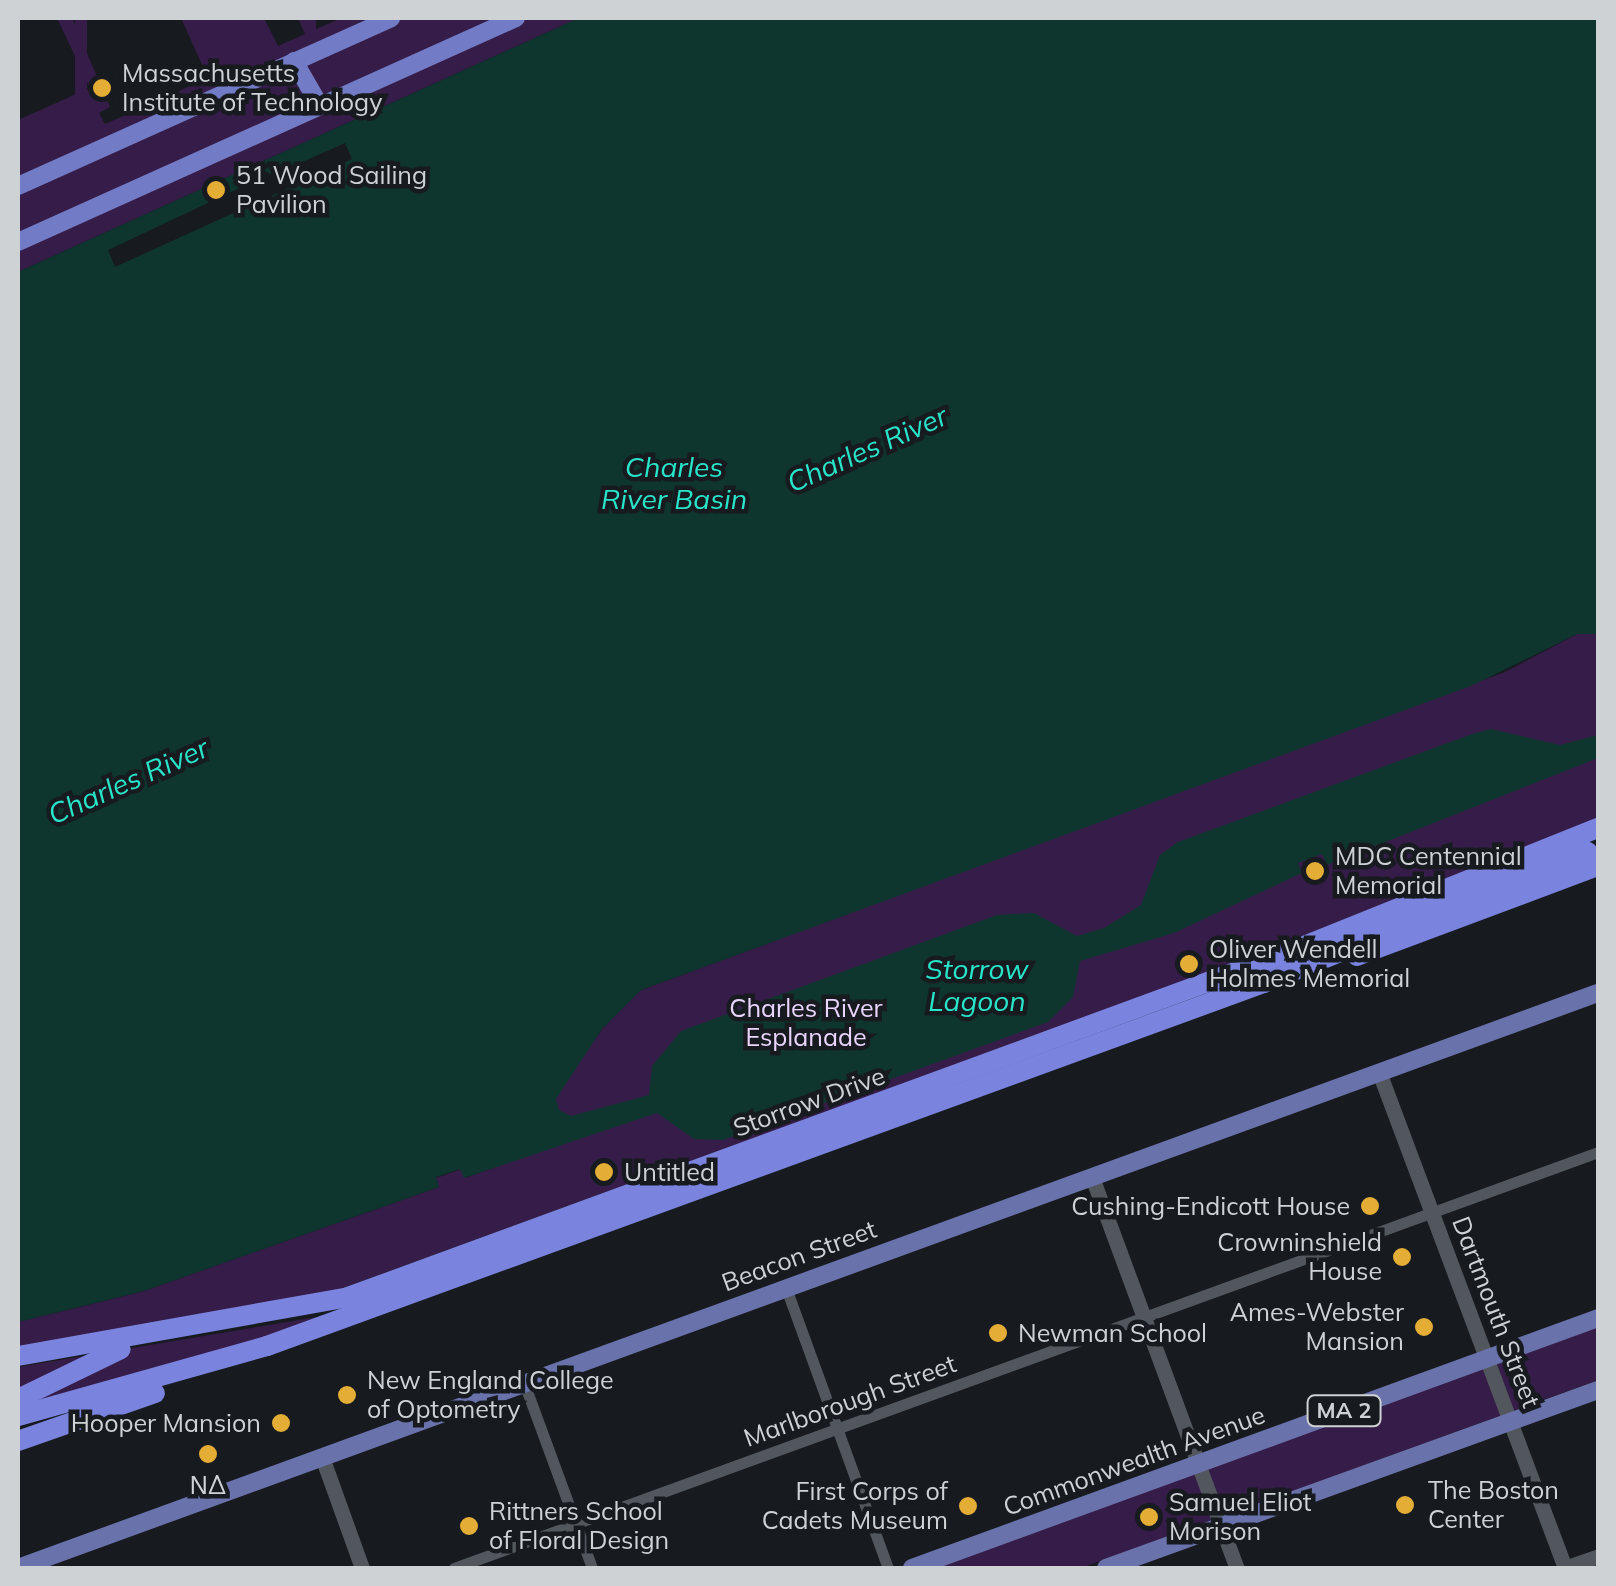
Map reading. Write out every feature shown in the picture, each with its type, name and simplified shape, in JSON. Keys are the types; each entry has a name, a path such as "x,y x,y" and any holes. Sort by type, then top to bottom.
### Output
{"highway":[{"path":"18,186 391,18"},
{"path":"18,242 516,18"},
{"path":"294,61 320,106"},
{"name":"Storrow Drive","path":"18,1356 151,1337 348,1298 1279,956 1598,828"},
{"name":"Storrow Drive","path":"18,1416 267,1346 1264,984 1593,859"},
{"path":"18,1399 151,1337"},
{"path":"18,1441 267,1346"}],"main road":[{"name":"Beacon Street","path":"18,1568 1598,992"},
{"name":"Dartmouth Street","path":"1380,1072 1565,1568"},
{"path":"1092,1177 1237,1568"},
{"name":"Commonwealth Avenue","path":"912,1568 1598,1318"},
{"path":"1106,1568 1598,1390"},
{"path":"322,1457 362,1568"},
{"path":"1565,1568 1598,1556"}],"street":[{"name":"Marlborough Street","path":"454,1568 1598,1152"},
{"path":"786,1288 888,1568"},
{"path":"524,1384 592,1568"}],"green space":[{"path":"57,18 72,18 110,107 99,113 105,124 208,78 181,18 264,18 278,46 305,34 298,18 316,18 316,29 342,18 579,18 18,272 18,120 90,88"},
{"path":"75,18 87,18 87,114 75,114"},
{"name":"Charles River Esplanade","path":"1577,634 1598,634 1598,818 1260,953 340,1289 18,1347 18,1322 144,1291 439,1187 436,1178 461,1169 465,1178 513,1161 602,1029 641,990 1505,672"},
{"path":"317,1317 271,1335 18,1408 18,1367"},
{"path":"1598,1327 1598,1380 1233,1513 1081,1568 935,1568"}],"water":[{"name":"Charles River Basin","path":"579,18 1598,18 1598,634 1577,634 1471,686 641,990 602,1029 556,1099 559,1110 571,1116 649,1095 652,1066 681,1031 997,915 1034,913 1077,936 1104,928 1141,905 1160,855 1178,842 1472,734 1491,729 1560,745 1598,735 1598,758 1327,865 1322,854 1298,863 1302,873 1174,933 1080,961 1073,997 1048,1022 723,1140 694,1139 657,1113 464,1178 460,1169 436,1177 439,1187 144,1291 18,1322 18,272"}],"pier":[{"path":"345,143 352,159 115,267 108,250 263,177 261,169 273,175"}],"place":[{"name":"Massachusetts Institute of Technology","path":"102,88"},
{"name":"51 Wood Sailing Pavilion","path":"216,190"},
{"name":"MDC Centennial Memorial","path":"1315,871"},
{"name":"Oliver Wendell Holmes Memorial","path":"1189,964"},
{"name":"Untitled","path":"604,1172"},
{"name":"Cushing-Endicott House","path":"1370,1206"},
{"name":"Crowninshield House","path":"1402,1257"},
{"name":"Ames-Webster Mansion","path":"1424,1327"},
{"name":"Newman School","path":"998,1333"},
{"name":"New England College of Optometry","path":"347,1395"},
{"name":"Hooper Mansion","path":"281,1423"},
{"name":"ΝΔ","path":"208,1454"},
{"name":"The Boston Center","path":"1405,1505"},
{"name":"First Corps of Cadets Museum","path":"968,1506"},
{"name":"Samuel Eliot Morison","path":"1149,1517"},
{"name":"Rittners School of Floral Design","path":"469,1526"}],"water label":[{"name":"Charles River","path":"867,449"},
{"name":"Charles River","path":"128,781"},
{"name":"Storrow Lagoon","path":"977,985"}]}
